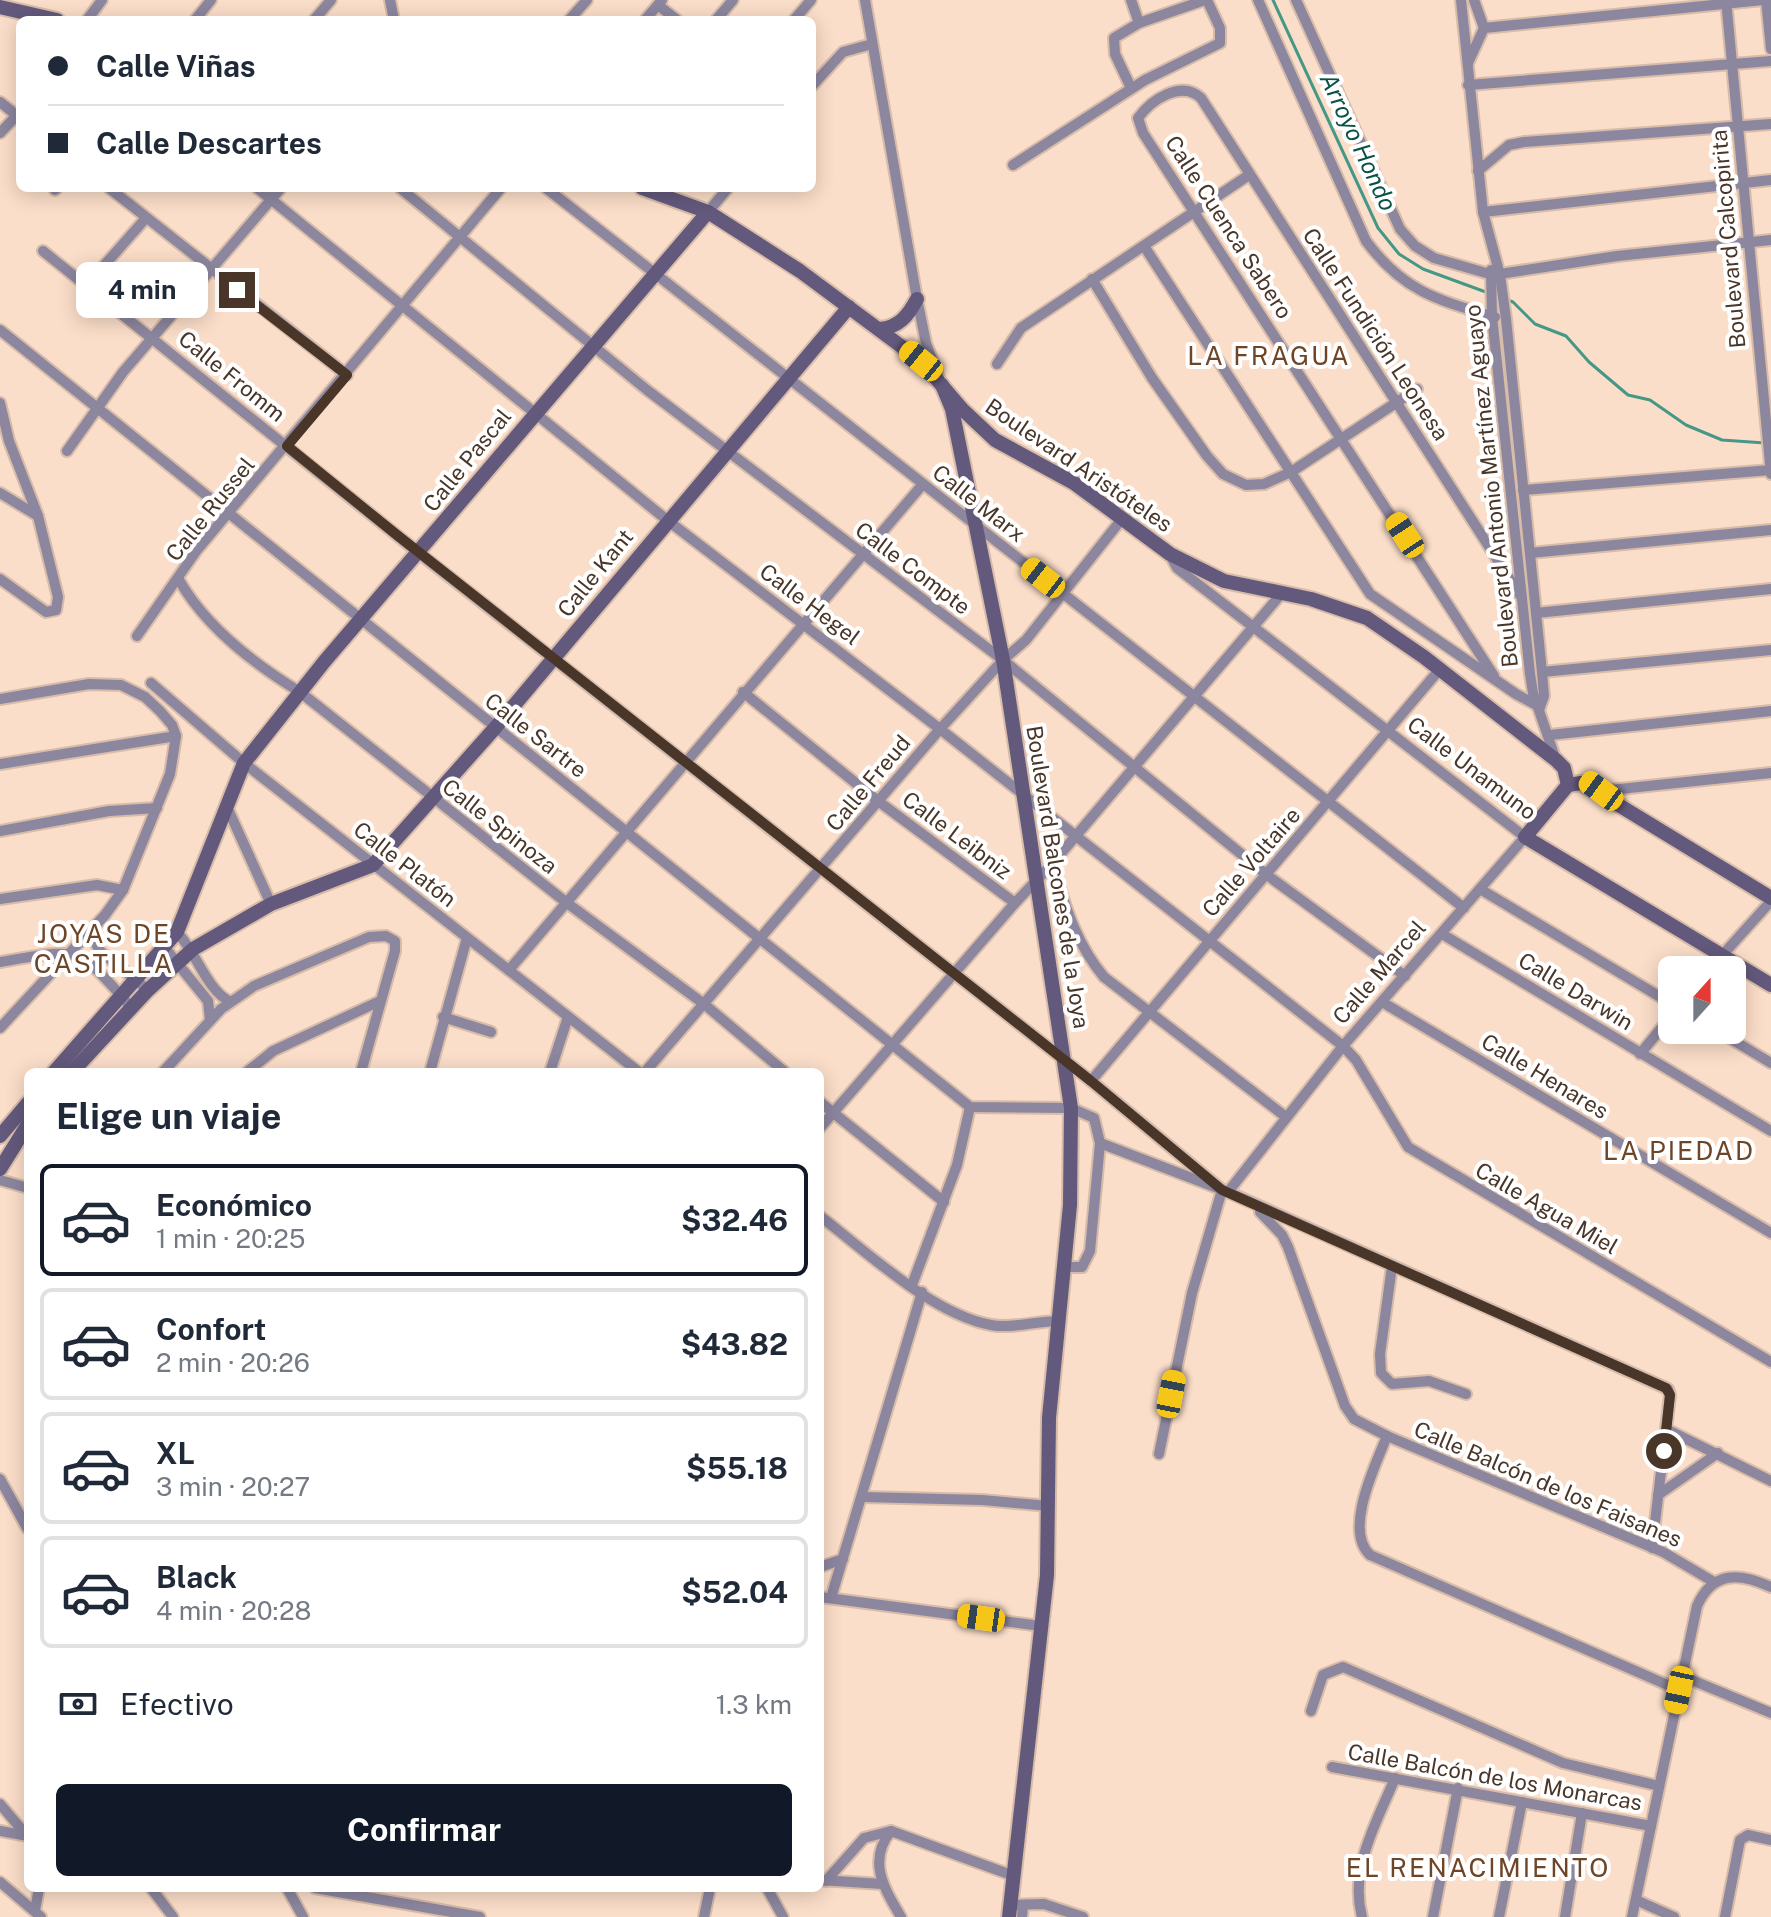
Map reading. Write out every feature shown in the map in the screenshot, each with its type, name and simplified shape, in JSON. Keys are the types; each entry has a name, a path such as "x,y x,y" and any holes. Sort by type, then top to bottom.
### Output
{"street":[{"path":"198,16 211,0"},
{"path":"317,16 331,0"},
{"path":"573,16 587,0"},
{"path":"719,16 733,0"},
{"path":"797,16 811,0"},
{"name":"Boulevard Balcones de la Joya","path":"865,0 926,343 951,407 1003,660 1071,1108 1070,1205 1049,1418 1049,1506 1041,1626 1014,1876 1014,1909 1022,1917"},
{"path":"1131,0 1139,23"},
{"path":"1013,165 1131,88 1220,43 1220,28 1206,0 1139,23 1114,38 1115,54 1131,88"},
{"path":"1258,0 1366,241 1383,263 1413,287 1506,319"},
{"path":"1296,0 1407,239 1434,258 1496,281 1561,264 1771,240"},
{"name":"Boulevard Antonio Martínez Aguayo","path":"1461,0 1483,212 1506,319 1542,672 1544,696 1540,707"},
{"path":"1468,64 1484,28 1474,0"},
{"path":"1484,28 1764,0 1771,49"},
{"name":"Boulevard Calcopirita","path":"1726,2 1771,472"},
{"path":"0,7 35,16"},
{"path":"816,82 843,52 872,44"},
{"path":"1468,85 1771,61"},
{"name":"Calle Fundición Leonesa","path":"1137,122 1140,114 1164,96 1185,89 1196,93 1522,598"},
{"path":"0,102 16,114"},
{"path":"0,133 16,118"},
{"name":"Calle Cuenca Sabero","path":"1137,122 1494,676"},
{"path":"1478,171 1509,145 1524,142 1738,129 1771,124"},
{"path":"997,364 1021,328 1249,175"},
{"path":"1483,212 1771,180"},
{"path":"114,192 347,375"},
{"name":"Calle Hegel","path":"262,192 667,520 940,729 1343,1046"},
{"path":"67,451 153,339 278,192"},
{"name":"Calle Compte","path":"405,192 647,390 729,449 861,555 1003,660 1267,875 1405,976"},
{"name":"Calle Russel","path":"137,636 179,580 197,550 498,192"},
{"name":"Calle Marx","path":"551,192 1464,908"},
{"name":"Boulevard Aristóteles","path":"656,192 708,212 760,244 921,361 962,409 995,440 1074,483 1170,554 1224,581 1311,599 1367,618 1440,669 1607,796 1771,899"},
{"name":"Calle Pascal","path":"57,1068 177,932 244,763 534,413 725,192"},
{"path":"85,287 146,218"},
{"path":"1144,246 1370,594 1494,676 1516,694 1540,707"},
{"name":"Calle Fromm","path":"43,251 419,553 687,761 952,975 1091,1081 1225,1191"},
{"path":"1092,279 1152,378 1223,474 1246,485 1255,485 1291,472 1417,389"},
{"name":"Boulevard Antonio Martínez Aguayo","path":"1496,281 1491,299 1492,316 1533,693 1550,735 1556,760"},
{"path":"880,329 893,328 901,322 917,299"},
{"name":"Calle Kant","path":"373,865 434,800 849,307"},
{"name":"Calle Sartre","path":"0,330 227,515 762,938 970,1107"},
{"path":"0,403 9,441 38,516 58,597 56,610 46,612 0,579"},
{"path":"1523,490 1771,472"},
{"path":"509,970 923,484"},
{"path":"0,493 38,516"},
{"name":"Calle Freud","path":"646,1068 762,938 940,729 1003,660 1026,640 1121,520"},
{"path":"1530,553 1771,530"},
{"name":"Calle Unamuno","path":"1170,554 1177,568 1525,837 1771,985"},
{"name":"Calle Spinoza","path":"179,580 195,606 256,663 300,692 567,903 704,1004 780,1068"},
{"path":"1536,613 1771,589"},
{"name":"Calle Leibniz","path":"743,692 878,801 1015,903 1136,768 1282,593"},
{"name":"Calle Spinoza","path":"169,594 195,606"},
{"path":"1542,672 1771,650"},
{"name":"Calle Voltaire","path":"1091,1081 1389,733 1440,669"},
{"name":"Calle Platón","path":"151,683 244,763 637,1068"},
{"path":"0,699 89,684 121,685 145,697 172,725 176,736 175,754 157,808 123,890 1,1026"},
{"path":"1550,735 1771,711"},
{"path":"0,764 176,736"},
{"name":"Boulevard Aristóteles","path":"1556,760 1564,768 1568,785 1581,783 1607,796"},
{"path":"1607,796 1771,773"},
{"name":"Calle Marcel","path":"1225,1191 1343,1046 1568,785"},
{"path":"227,807 271,904"},
{"path":"0,831 109,811 157,808"},
{"path":"1052,864 1088,957 1104,977 1286,1117"},
{"path":"76,1068 131,1007 193,949 271,904 373,865"},
{"path":"0,899 97,885 123,890"},
{"path":"1480,889 1658,996"},
{"path":"1721,955 1771,899"},
{"path":"824,1123 1015,903"},
{"path":"88,931 101,952 148,990"},
{"path":"177,932 193,949 216,992 229,1001"},
{"name":"Calle Darwin","path":"1442,934 1771,1131"},
{"path":"167,1068 229,1001 286,971 379,935 392,938 396,945 362,1068"},
{"path":"431,1068 467,938"},
{"path":"165,948 178,960 208,1001 210,1020"},
{"path":"0,962 70,952 90,962 131,1007"},
{"path":"252,1068 273,1051 380,1001"},
{"name":"Calle Henares","path":"1382,1002 1771,1233"},
{"path":"443,1017 491,1032"},
{"path":"551,1068 568,1017"},
{"path":"1640,1054 1658,1032"},
{"path":"1739,1044 1771,1063"},
{"name":"Calle Agua Miel","path":"1343,1046 1356,1060 1408,1147 1771,1362"},
{"path":"824,1105 944,1202"},
{"path":"1041,1626 826,1598 843,1559 863,1497 917,1289 966,1136 970,1107 1071,1108 1094,1118 1100,1143 1088,1259 1082,1267 1064,1267"},
{"path":"0,1136 24,1108"},
{"path":"0,1169 24,1130"},
{"path":"1100,1143 1225,1191 1666,1388 1670,1395 1652,1548"},
{"path":"0,1180 24,1187"},
{"path":"1159,1454 1192,1293 1225,1191"},
{"name":"Calle Balcón de los Faisanes","path":"1252,1205 1282,1235 1345,1406 1354,1419 1387,1436 1652,1548 1714,1582"},
{"path":"824,1219 917,1289 970,1319 992,1326 1058,1321"},
{"path":"1392,1266 1380,1354 1381,1373 1392,1384 1429,1381 1466,1394"},
{"path":"1666,1429 1771,1481"},
{"path":"1387,1436 1360,1514 1361,1537 1370,1555 1679,1690"},
{"path":"1658,1495 1718,1453"},
{"path":"0,1479 24,1523"},
{"path":"863,1497 982,1500 1049,1506"},
{"path":"824,1565 843,1559"},
{"path":"1632,1917 1697,1606 1714,1582 1740,1575 1771,1587"},
{"path":"1311,1711 1323,1675 1338,1667 1563,1763 1659,1786"},
{"path":"1682,1676 1771,1713"},
{"name":"Calle Balcón de los Monarcas","path":"1332,1767 1651,1826"},
{"path":"1362,1917 1358,1886 1360,1867 1395,1778"},
{"path":"1433,1917 1458,1788"},
{"path":"1499,1917 1522,1802"},
{"path":"0,1804 24,1831"},
{"path":"1565,1917 1582,1813"},
{"path":"0,1831 24,1835"},
{"path":"824,1880 864,1838 891,1831 1014,1876"},
{"path":"891,1831 878,1857 882,1884 901,1917"},
{"path":"1725,1917 1740,1840 1748,1835 1771,1840"},
{"path":"824,1881 882,1884"},
{"path":"0,1882 38,1914"},
{"path":"38,1914 39,1892"},
{"path":"154,1892 173,1917"},
{"path":"289,1892 303,1917"},
{"path":"338,1892 480,1917"},
{"path":"704,1917 709,1892"},
{"path":"769,1892 783,1917"},
{"path":"1636,1900 1674,1917"},
{"path":"411,1905 418,1917"},
{"path":"1014,1909 1061,1907 1083,1917"}],"waterway":[{"name":"Arroyo Hondo","path":"1273,0 1378,228 1399,254 1423,269 1513,302 1535,324 1566,336 1589,362 1628,395 1650,400 1686,425 1722,440 1765,443"}],"district":[{"name":"LA FRAGUA","path":"1269,356"},
{"name":"JOYAS DE CASTILLA","path":"104,949"},
{"name":"LA PIEDAD","path":"1679,1151"},
{"name":"EL RENACIMIENTO","path":"1478,1868"}],"route":[{"path":"237,290 347,375 287,446 687,761 952,975 1091,1081 1222,1190 1668,1389 1664,1451"}]}
